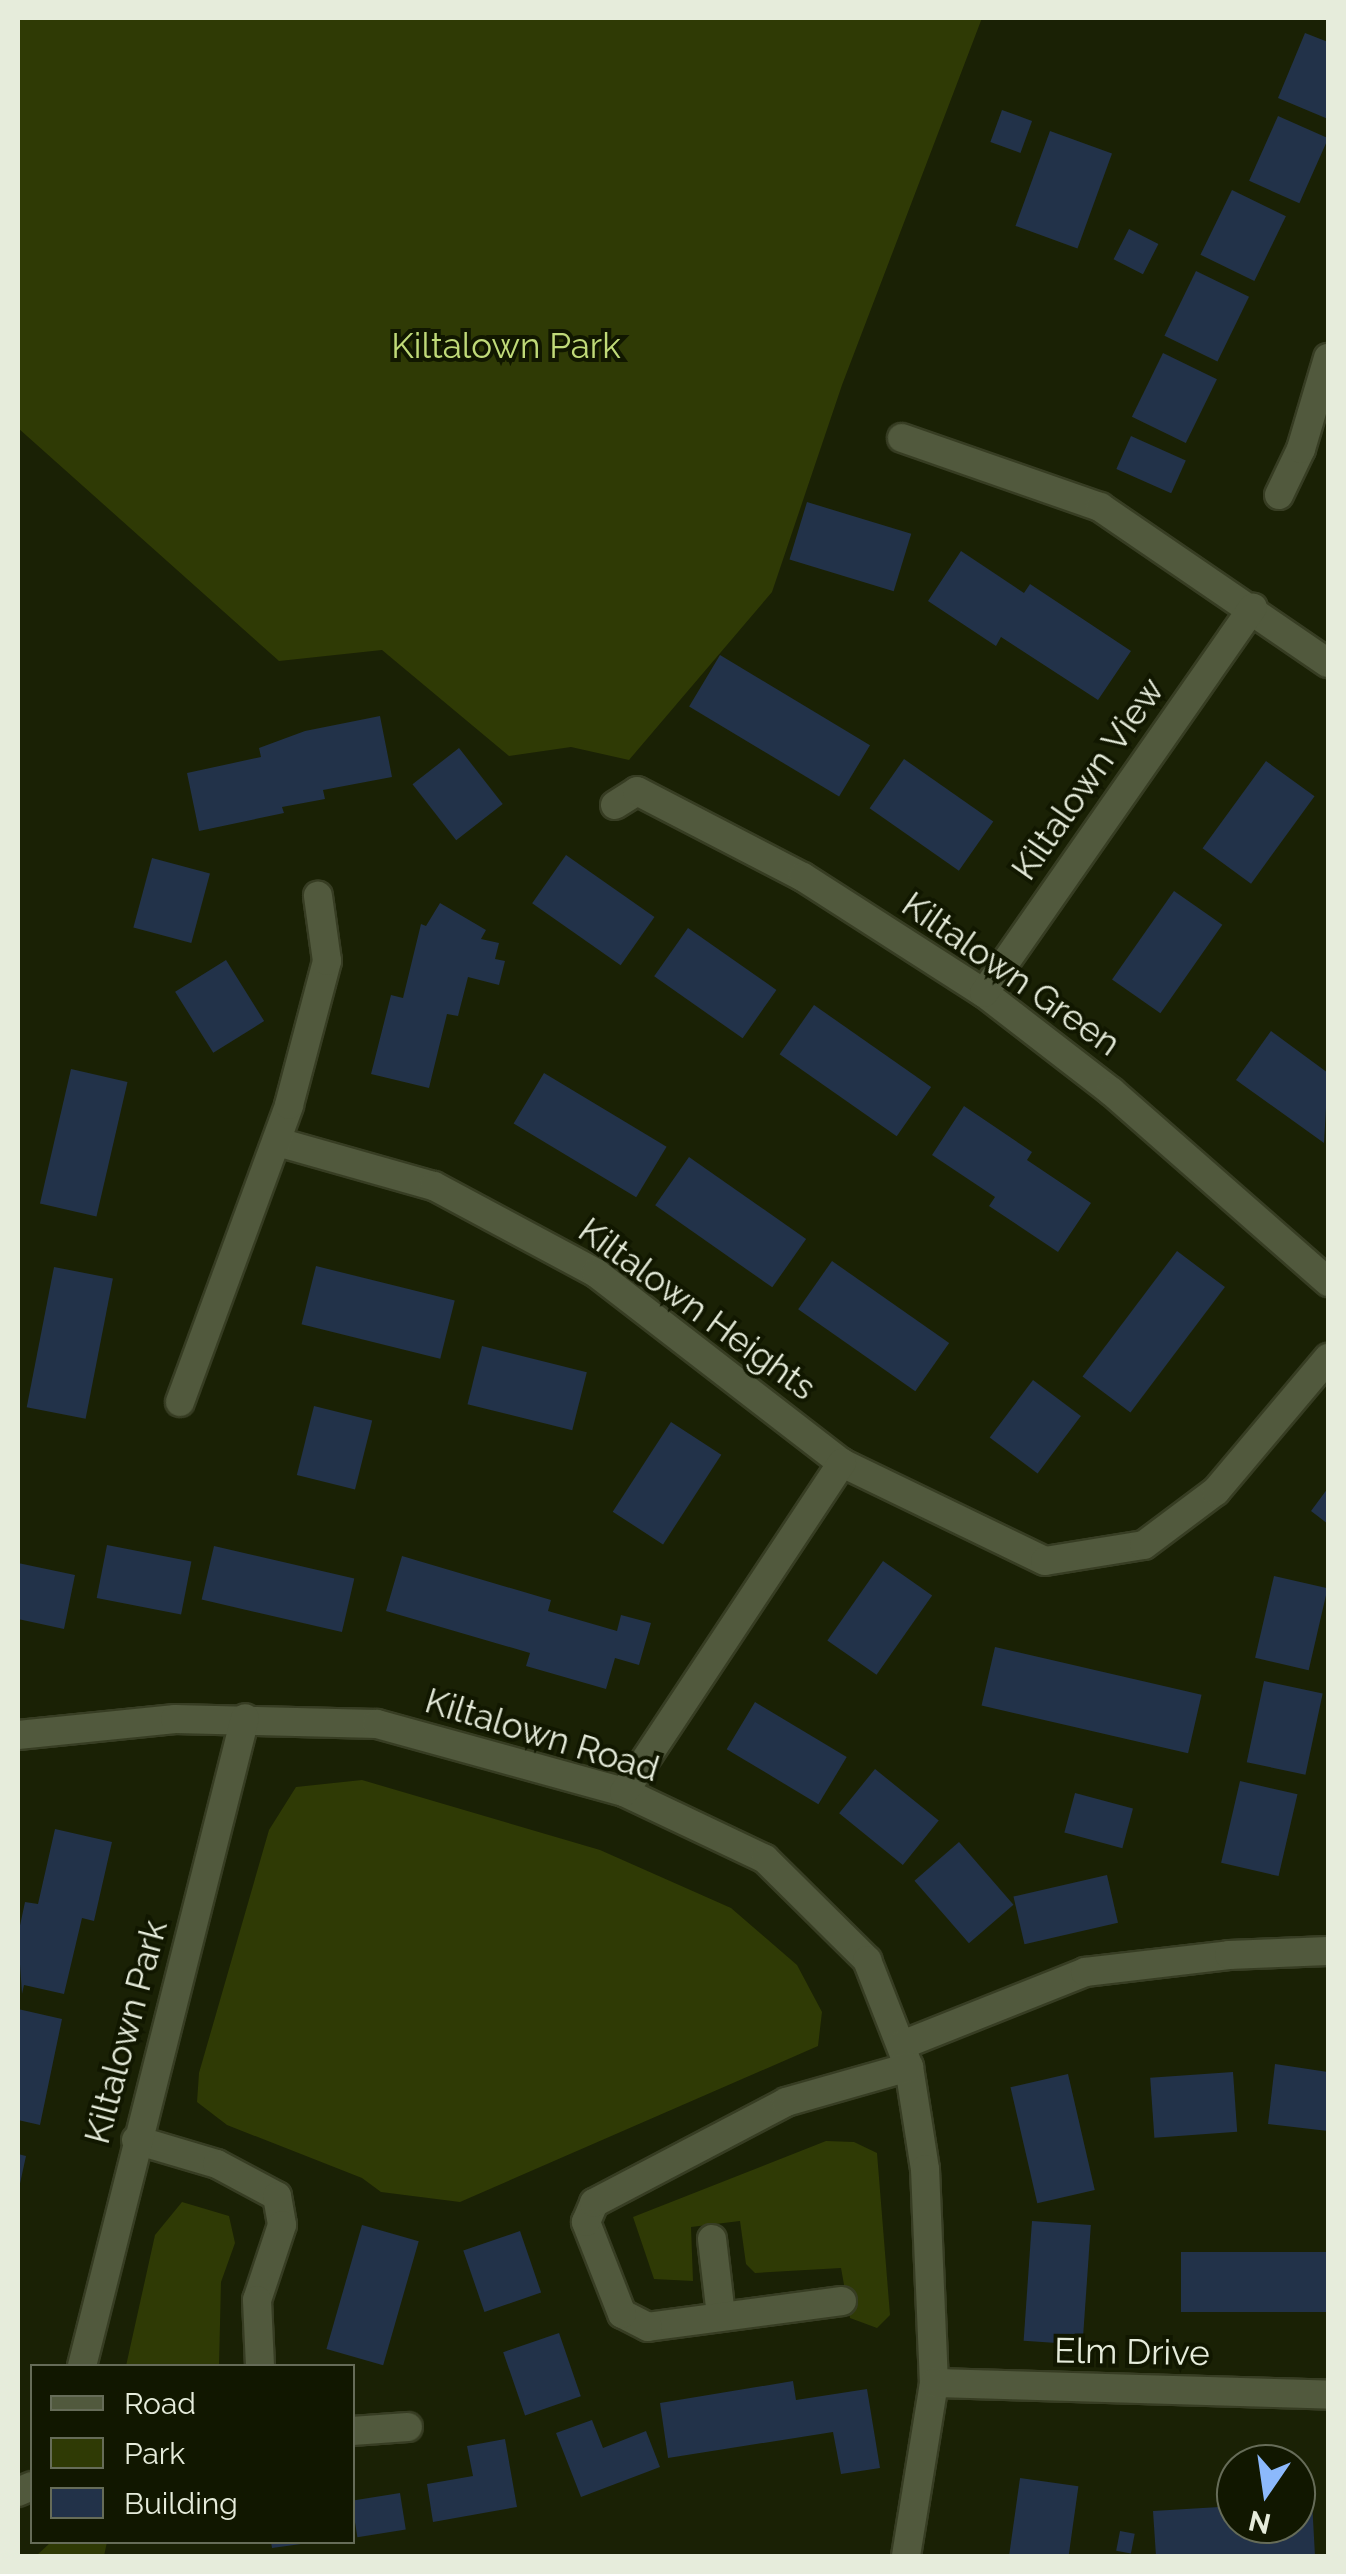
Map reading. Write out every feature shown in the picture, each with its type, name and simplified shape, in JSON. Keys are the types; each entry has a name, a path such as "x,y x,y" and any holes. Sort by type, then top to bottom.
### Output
{"street":[{"path":"1279,495 1301,448 1328,358"},
{"path":"902,438 1100,507 1254,608 1328,664"},
{"name":"Kiltalown View","path":"984,993 1254,608"},
{"name":"Kiltalown Green","path":"616,806 637,792 654,800 803,877 984,993 1112,1092 1328,1282"},
{"path":"180,1402 278,1142 327,961 318,896"},
{"name":"Kiltalown Heights","path":"278,1142 434,1186 596,1274 842,1463 1044,1561 1144,1545 1216,1491 1328,1358"},
{"path":"624,1792 842,1463"},
{"name":"Kiltalown Road","path":"18,1735 150,1720 245,1718 377,1724 624,1792 765,1859 867,1960 906,2056 925,2169 934,2384 906,2556"},
{"name":"Kiltalown Park","path":"82,2364 245,1718"},
{"path":"842,2300 648,2327 622,2314 586,2222 594,2203 786,2102 906,2056 1085,1972 1228,1954 1328,1951"},
{"path":"136,2140 217,2164 277,2196 282,2224 258,2300 260,2364"},
{"path":"712,2239 721,2316"},
{"name":"Elm Drive","path":"934,2384 1328,2395"},
{"path":"355,2431 408,2427"}],"green space":[{"name":"Kiltalown Park","path":"18,18 982,18 842,385 772,592 629,760 571,747 509,756 382,650 279,661 18,428"},
{"path":"362,1780 600,1850 731,1908 797,1965 822,2012 818,2046 460,2202 381,2192 362,2178 227,2125 197,2102 199,2073 269,1830 296,1787"},
{"path":"826,2141 854,2142 877,2153 890,2315 877,2328 850,2318 841,2268 755,2273 746,2264 740,2221 691,2227 693,2281 654,2279 633,2217"},
{"path":"182,2202 229,2216 235,2243 221,2282 219,2364 126,2364 155,2235"},
{"path":"49,2544 107,2544 104,2556 36,2556"}],"building":[{"path":"1305,33 1328,42 1328,119 1278,98"},
{"path":"1002,110 1032,121 1020,153 990,142"},
{"path":"1278,116 1328,138 1299,203 1249,181"},
{"path":"1050,131 1112,154 1077,248 1015,226"},
{"path":"1232,190 1286,216 1254,281 1200,255"},
{"path":"1129,229 1158,244 1143,274 1114,259"},
{"path":"1196,271 1249,297 1217,362 1164,336"},
{"path":"1163,353 1217,379 1186,443 1132,417"},
{"path":"1131,436 1186,460 1171,493 1116,469"},
{"path":"807,502 911,534 894,591 789,559"},
{"path":"961,551 1024,593 1030,584 1131,651 1098,700 1001,637 996,646 928,601"},
{"path":"720,655 870,745 839,797 689,706"},
{"path":"380,716 392,777 323,790 325,799 282,807 284,813 199,831 187,773 261,757 259,748 305,731"},
{"path":"459,748 503,804 456,840 413,784"},
{"path":"904,759 993,822 959,871 870,808"},
{"path":"1266,761 1315,796 1251,884 1203,848"},
{"path":"566,855 654,917 621,965 532,903"},
{"path":"152,858 210,874 191,943 133,928"},
{"path":"1174,891 1222,925 1160,1013 1112,979"},
{"path":"440,903 486,930 481,939 499,943 495,959 505,961 499,985 468,977 458,1016 447,1014 429,1088 371,1074 391,995 403,998 421,924 426,926"},
{"path":"688,928 776,990 743,1038 654,976"},
{"path":"226,960 264,1021 213,1053 175,992"},
{"path":"814,1005 931,1087 897,1136 780,1054"},
{"path":"1271,1031 1328,1073 1324,1143 1236,1080"},
{"path":"71,1069 128,1082 96,1217 40,1203"},
{"path":"544,1073 667,1147 636,1197 514,1124"},
{"path":"964,1106 1032,1152 1027,1160 1091,1203 1058,1252 989,1206 995,1197 932,1155"},
{"path":"689,1157 806,1239 772,1287 655,1205"},
{"path":"1177,1251 1225,1287 1130,1412 1083,1376"},
{"path":"832,1261 949,1343 915,1391 798,1309"},
{"path":"316,1266 455,1301 440,1359 301,1324"},
{"path":"54,1267 113,1278 86,1419 27,1407"},
{"path":"482,1346 587,1372 572,1430 467,1404"},
{"path":"1033,1380 1081,1416 1038,1474 990,1438"},
{"path":"314,1406 372,1421 355,1489 297,1475"},
{"path":"671,1422 721,1455 663,1544 613,1512"},
{"path":"1328,1488 1328,1524 1311,1511"},
{"path":"107,1545 191,1561 181,1614 97,1598"},
{"path":"214,1546 354,1578 342,1632 202,1600"},
{"path":"402,1556 551,1600 548,1611 617,1631 621,1615 651,1623 639,1665 615,1658 606,1689 526,1666 530,1653 386,1611"},
{"path":"883,1561 932,1595 877,1675 827,1640"},
{"path":"18,1563 75,1575 64,1629 18,1619"},
{"path":"1274,1576 1328,1588 1309,1670 1255,1658"},
{"path":"995,1647 1202,1695 1188,1753 982,1705"},
{"path":"1264,1681 1323,1693 1305,1775 1247,1762"},
{"path":"755,1702 847,1757 818,1804 727,1749"},
{"path":"875,1769 939,1821 903,1865 839,1813"},
{"path":"1240,1781 1297,1794 1279,1876 1221,1863"},
{"path":"1075,1793 1133,1809 1122,1848 1064,1833"},
{"path":"55,1829 112,1842 94,1921 82,1918 64,1994 24,1985 22,1994 18,1935 25,1902 38,1904"},
{"path":"959,1842 1013,1905 969,1943 914,1881"},
{"path":"1107,1875 1118,1923 1024,1944 1013,1897"},
{"path":"18,2009 62,2019 40,2125 18,2120"},
{"path":"1275,2064 1328,2072 1328,2131 1268,2124"},
{"path":"1233,2072 1237,2132 1154,2138 1150,2078"},
{"path":"1068,2074 1095,2190 1037,2203 1011,2087"},
{"path":"18,2154 26,2156 19,2188 18,2187"},
{"path":"1032,2221 1091,2225 1082,2345 1024,2341"},
{"path":"362,2225 419,2241 383,2365 326,2349"},
{"path":"520,2231 541,2292 484,2312 463,2251"},
{"path":"1181,2252 1328,2252 1328,2312 1181,2312"},
{"path":"559,2333 581,2396 525,2416 503,2352"},
{"path":"793,2381 796,2400 867,2389 880,2468 841,2474 833,2432 668,2458 660,2403"},
{"path":"592,2420 603,2448 646,2431 660,2467 581,2497 556,2433"},
{"path":"505,2439 517,2507 433,2522 427,2484 473,2476 467,2446"},
{"path":"1020,2478 1078,2486 1069,2556 1009,2556"},
{"path":"400,2493 406,2530 357,2537 355,2500"},
{"path":"1216,2507 1216,2544 1314,2544 1315,2556 1156,2556 1153,2511"},
{"path":"1120,2531 1135,2534 1131,2553 1116,2551"}]}
